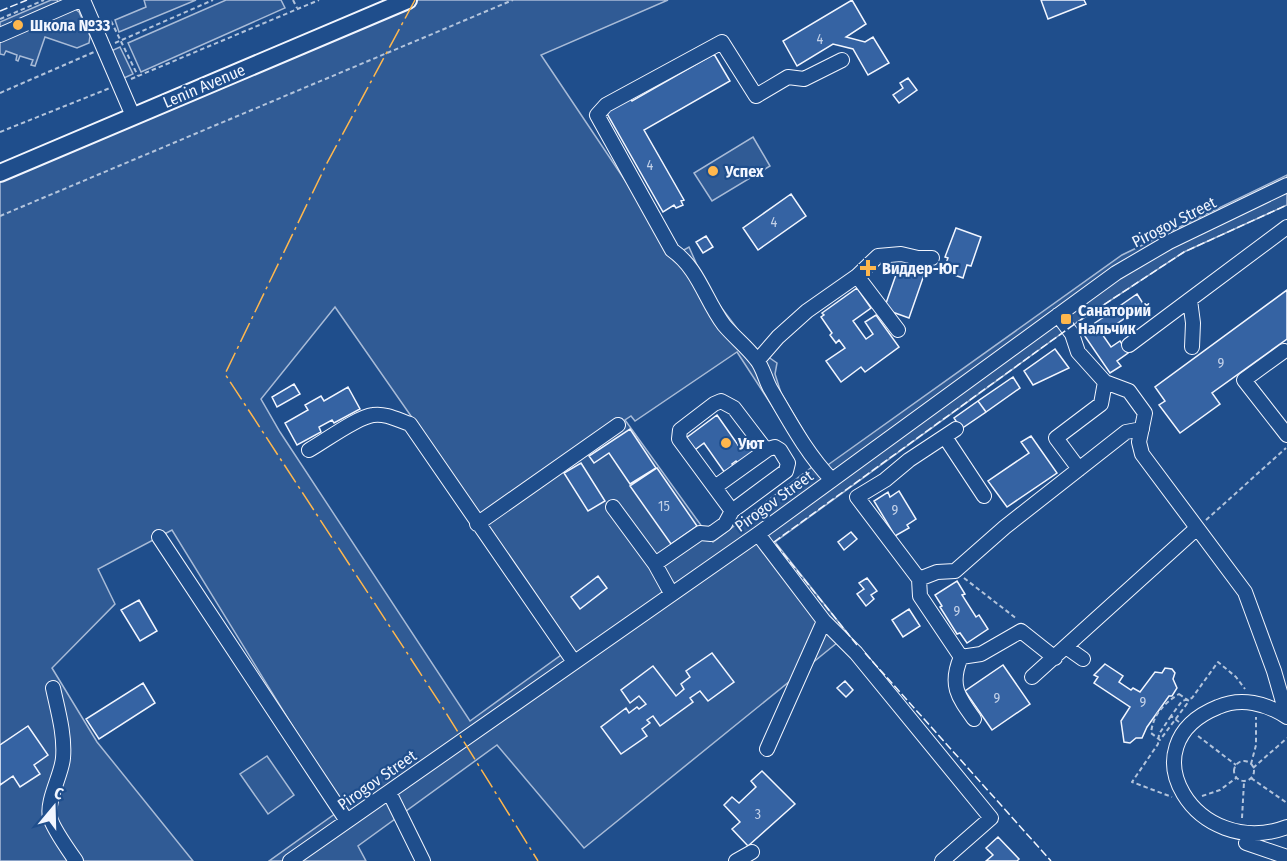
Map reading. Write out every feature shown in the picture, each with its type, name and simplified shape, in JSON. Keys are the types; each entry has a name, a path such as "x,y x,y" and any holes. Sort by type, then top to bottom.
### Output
{"main road":[{"name":"Lenin Avenue","path":"0,173 408,0"}],"street":[{"path":"0,35 82,0 133,116"},
{"path":"832,480 817,465 796,434 767,383 758,360 724,324 695,273 683,258 672,250 597,115 606,105 722,42 756,96 788,77 804,79 842,60"},
{"name":"Pirogov Street","path":"290,861 758,534 1116,273 1149,253 1287,185"},
{"path":"1129,345 1287,227"},
{"path":"758,360 778,337 807,311 857,276 878,256 901,254 932,258"},
{"path":"857,276 898,330"},
{"path":"1190,300 1194,323 1192,347"},
{"path":"1058,315 1072,334 1078,352 1105,382 1128,391 1146,413 1139,442 1142,454 1245,592 1274,671 1287,716"},
{"path":"1284,351 1244,380 1284,426"},
{"path":"1079,469 1056,438 1101,404 1105,382"},
{"path":"732,511 679,436 684,426 721,401 734,408 766,450"},
{"path":"309,450 363,418 374,415 388,416 410,424 574,662"},
{"path":"477,524 618,425"},
{"path":"919,579 937,572 955,571 1005,527 1126,432 1142,429"},
{"path":"961,657 920,596 919,579 856,497 885,480 909,460 950,433 984,496"},
{"path":"655,564 700,533 711,534 725,524 732,511 786,471 788,463 780,450 775,447 766,450 715,487"},
{"path":"613,507 655,564 671,593"},
{"path":"1032,677 1197,528"},
{"path":"758,534 824,621 856,653 991,818 942,861"},
{"path":"159,537 347,821"},
{"path":"767,749 824,621"},
{"path":"961,657 981,654 1021,631 1054,658"},
{"path":"1066,647 1083,659"},
{"path":"961,657 954,681 958,696 974,719"},
{"path":"53,688 64,743 62,770 50,805 50,817 76,861"},
{"path":"1287,716 1271,707 1252,703 1222,705 1204,714 1189,728 1179,746 1174,767 1176,788 1183,807 1204,829 1222,838 1287,857"},
{"path":"389,792 423,861"},
{"path":"1241,842 1261,840 1287,827"},
{"path":"736,861 752,852"}],"path":[{"path":"0,19 44,0"},
{"path":"293,0 297,9"},
{"path":"0,132 320,0"},
{"path":"0,216 513,0"},
{"path":"111,21 138,76"},
{"path":"1197,528 1287,447"},
{"path":"955,571 1018,620"},
{"path":"1179,694 1189,701 1187,704 1160,740 1151,733 1153,721 1166,702 1179,694"},
{"path":"1253,768 1246,761 1236,765 1234,775 1238,780 1244,782 1251,778 1253,768 1287,738"},
{"path":"1251,778 1287,803"},
{"path":"1242,818 1244,782"}],"shaded area":[{"path":"51,0 57,0 59,4 0,29 0,22"},
{"path":"144,0 196,0 119,32 115,20 146,7"},
{"path":"226,0 281,0 285,8 141,72 128,43"},
{"path":"408,0 668,0 541,55 675,255 689,247 708,290 748,343 777,363 775,374 781,393 825,467 1122,255 1287,175 1287,205 1184,252 1076,323 775,542 848,634 584,848 497,745 358,846 366,861 269,861 343,808 172,530 98,569 115,604 52,668 97,742 193,861 0,861 0,173","holes":["335,307 572,647 470,721 280,432 261,399","737,352 812,467 713,542 625,420 631,416 635,421"]},
{"path":"75,9 79,12 90,36 89,43 77,48 45,37 35,66 31,65 33,60 20,56 18,61 16,60 17,55 6,51 4,55 0,54 0,41"},
{"path":"120,47 133,74 124,78 111,51"},
{"path":"753,137 770,166 712,201 694,173"},
{"path":"267,756 294,795 268,814 240,774"}],"building":[{"path":"852,0 866,24 846,37 865,42 873,37 889,63 868,75 853,49 833,44 797,66 783,41"},
{"path":"1041,0 1084,0 1086,4 1048,19"},
{"path":"714,54 730,81 644,130 684,200 681,201 683,205 676,208 674,205 663,212 605,110 629,96 632,101"},
{"path":"908,78 917,90 899,103 893,95 903,88 900,83"},
{"path":"791,194 806,216 758,250 743,228"},
{"path":"956,228 981,237 971,266 967,265 963,278 943,271 948,258 945,257"},
{"path":"706,236 713,247 703,253 696,242"},
{"path":"899,266 924,275 909,318 884,309"},
{"path":"857,288 871,308 853,321 866,339 873,334 865,322 876,315 899,347 865,372 861,367 841,382 826,361 845,348 839,340 836,343 821,317 824,315 822,313"},
{"path":"1287,290 1287,339 1212,393 1220,404 1180,433 1159,405 1165,401 1155,387"},
{"path":"1137,294 1144,305 1102,334 1111,347 1120,341 1128,353 1117,361 1121,366 1110,373 1082,332"},
{"path":"1055,349 1069,368 1033,385 1024,371"},
{"path":"1013,377 1020,388 986,412 978,401"},
{"path":"294,384 300,394 277,407 272,397"},
{"path":"348,387 360,409 334,423 332,420 319,427 321,432 297,445 285,423 308,410 305,405 321,396 324,401"},
{"path":"978,401 986,412 961,429 954,418"},
{"path":"717,415 738,445 748,438 757,450 738,464 736,461 732,464 734,467 725,473 704,443 692,452 686,438"},
{"path":"630,429 656,468 630,484 609,453 594,463 589,456"},
{"path":"1031,436 1057,473 1007,507 988,481 1029,453 1021,442"},
{"path":"581,463 605,501 588,511 564,473"},
{"path":"657,468 697,526 671,544 630,486"},
{"path":"899,491 916,519 907,525 909,528 895,536 874,501 888,492 890,497"},
{"path":"851,532 857,539 844,550 838,542"},
{"path":"598,576 607,588 580,609 571,597"},
{"path":"867,578 877,591 871,595 874,599 866,606 857,594 864,589 859,583"},
{"path":"957,581 965,594 962,595 976,617 979,615 988,629 967,643 960,633 957,634 935,595"},
{"path":"139,600 157,631 140,641 121,610"},
{"path":"909,609 920,626 903,637 892,620"},
{"path":"712,653 734,682 708,701 700,691 690,698 693,702 660,726 653,716 647,720 650,723 642,729 647,736 621,754 601,727 626,708 629,713 646,704 639,696 630,703 621,690 653,666 676,696 684,689 681,684 690,677 686,671"},
{"path":"1105,664 1123,676 1119,682 1131,690 1133,688 1140,692 1155,672 1162,673 1165,668 1172,669 1175,673 1173,679 1177,688 1172,696 1169,696 1142,738 1136,738 1130,743 1124,742 1121,721 1130,707 1094,683 1098,677 1094,675"},
{"path":"1003,665 1030,704 992,730 965,691"},
{"path":"845,681 853,690 846,697 837,688"},
{"path":"143,683 155,703 99,739 86,719"},
{"path":"28,726 48,755 34,765 40,774 20,787 13,776 0,785 0,745"},
{"path":"762,771 795,804 748,846 732,829 740,822 724,805 732,797 739,803 756,787 751,781"},
{"path":"998,837 1019,859 1017,861 986,861 993,855 986,848"}],"fence":[{"path":"0,11 27,0"},
{"path":"857,645 774,542 1076,323 1184,252 1287,205"},
{"path":"865,653 1051,861"}],"power":[{"path":"415,0 326,165 225,374 443,708 538,861"}],"place":[{"name":"Школа №33","path":"18,25"},
{"name":"Успех","path":"713,171"},
{"name":"Виддер-Юг","path":"868,268"},
{"name":"Санаторий Нальчик","path":"1066,319"},
{"name":"Уют","path":"726,443"}]}
